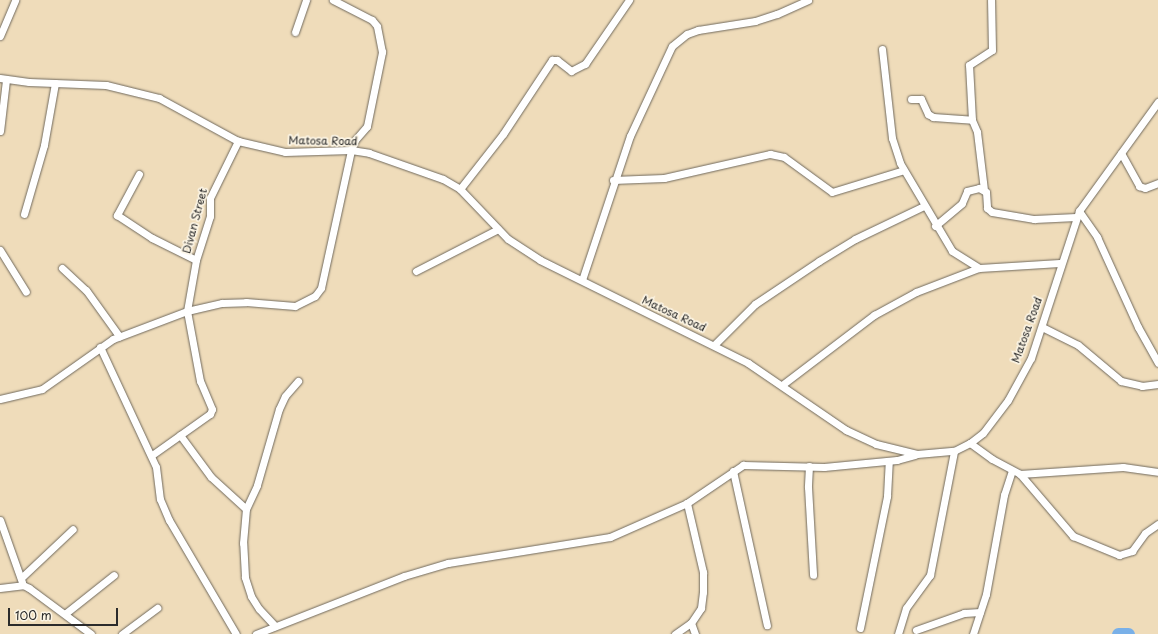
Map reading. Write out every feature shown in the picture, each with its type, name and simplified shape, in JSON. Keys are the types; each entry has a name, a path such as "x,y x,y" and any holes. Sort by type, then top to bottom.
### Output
{"street":[{"path":"0,36 15,0"},
{"path":"295,32 306,0"},
{"path":"0,399 42,389 100,347 119,336 187,311 222,303 246,302 295,306 315,296 321,288 351,150 355,140 366,126 382,52 381,40 372,20 333,0"},
{"path":"460,189 503,134 548,71 552,60 557,60 571,71 585,64 629,0"},
{"path":"582,280 613,180 630,136 663,62 679,39 698,30 777,14 808,0"},
{"path":"991,0 992,50 969,65 972,120 976,132 987,208 992,212 1034,219 1077,214 1097,237 1138,327 1158,363"},
{"path":"882,49 892,138 904,170 935,226 952,251 978,268"},
{"path":"0,131 3,79"},
{"name":"Matosa Road","path":"3,79 106,85 159,98 238,141 285,152 351,150 391,159 443,179 460,189 498,228 540,260 714,345 782,384 846,430 876,444 917,454 954,451 970,443 983,433 1008,400 1031,358 1042,327 1060,263 1077,214 1158,102"},
{"path":"24,214 44,144 55,83"},
{"path":"911,99 921,99 928,114 933,117 972,120"},
{"name":"Divan Street","path":"187,311 196,260 210,216 210,198 238,141"},
{"path":"1121,153 1139,186 1145,188 1158,183"},
{"path":"613,180 664,178 770,154 784,157 832,192 904,170"},
{"path":"139,174 117,215 152,238 196,260"},
{"path":"935,226 962,203 967,191 979,188 984,190"},
{"path":"714,345 755,304 819,261 855,240 924,206"},
{"path":"416,271 498,228"},
{"path":"0,250 26,292"},
{"path":"782,384 897,301 978,268 1060,263"},
{"path":"62,268 86,290 119,336"},
{"path":"152,455 210,414 212,409 200,380 187,311"},
{"path":"1042,327 1078,345 1121,382 1142,386 1158,384"},
{"path":"100,347 152,455 156,467 160,499 169,520 236,634"},
{"path":"275,626 259,609 245,577 243,543 246,509 257,485 279,409 285,396 298,381"},
{"path":"180,435 211,477 246,509"},
{"path":"970,443 1012,471 1020,474 1123,467 1158,472"},
{"path":"898,634 906,608 930,575 954,451"},
{"path":"256,634 424,570 498,553 610,537 687,503 733,471 755,464 809,466 889,461 917,454"},
{"path":"860,628 887,496 889,461"},
{"path":"809,466 808,487 813,575"},
{"path":"733,471 767,625"},
{"path":"973,634 980,612 1012,471"},
{"path":"1020,474 1073,536 1119,555 1132,551 1146,533 1158,524"},
{"path":"675,634 691,623 701,608 703,572 687,503"},
{"path":"0,520 23,585"},
{"path":"21,578 72,529"},
{"path":"66,613 114,575"},
{"path":"0,588 23,585 66,613 90,634"},
{"path":"122,634 157,608"},
{"path":"916,630 964,613 980,612"},
{"path":"691,623 695,634"}],"waterway":[{"path":"1118,634 1128,634"}]}
